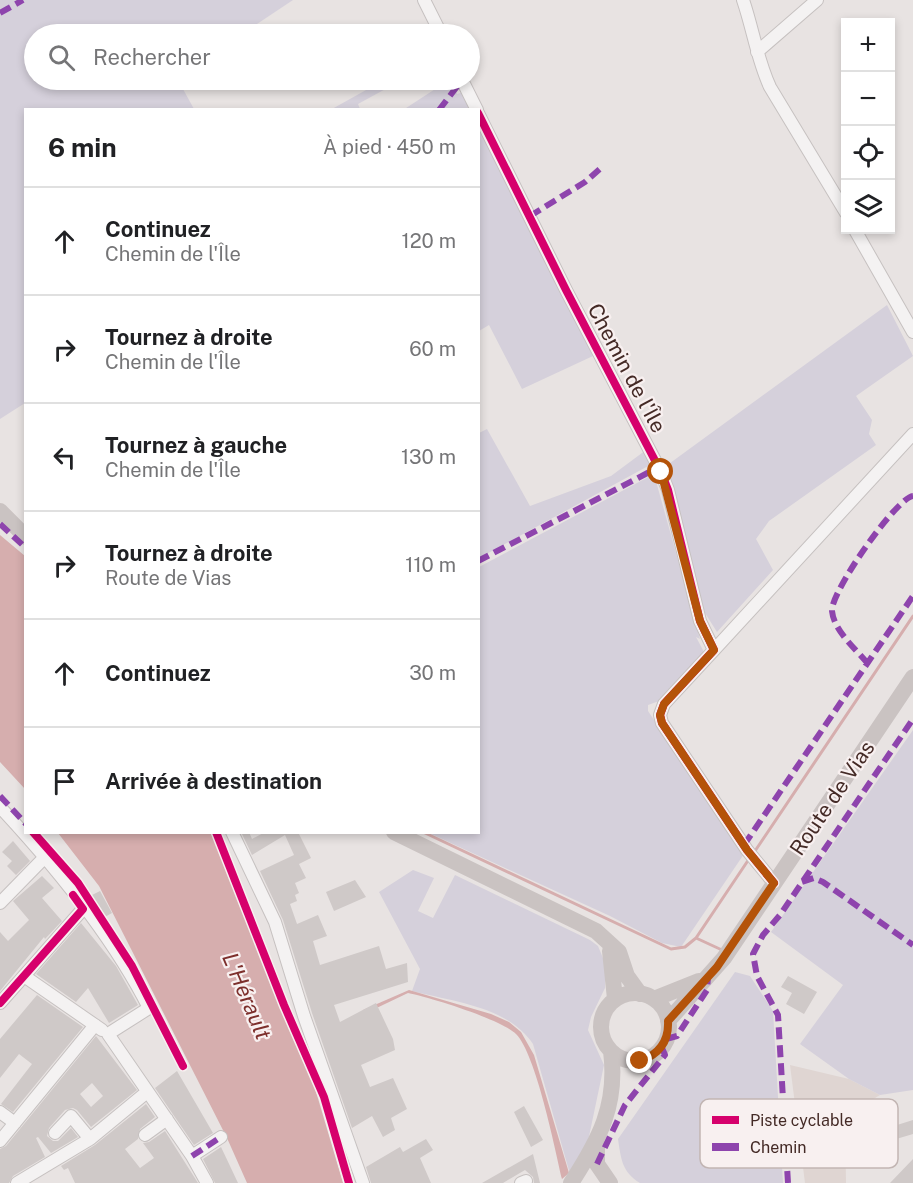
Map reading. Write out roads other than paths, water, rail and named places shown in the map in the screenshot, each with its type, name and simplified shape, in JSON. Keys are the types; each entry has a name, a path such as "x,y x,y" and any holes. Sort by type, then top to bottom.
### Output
{"main road":[{"path":"0,511 24,535"},
{"name":"Route de Vias","path":"668,1021 723,958 913,677"},
{"path":"398,834 596,931 609,941 619,952 627,976 662,1008 668,1021 668,1030 662,1048 646,1059 636,1061 623,1059 611,1052"},
{"path":"609,941 615,999"},
{"name":"Route de Vias","path":"647,996 683,990 708,977"},
{"path":"571,1183 597,1142 610,1100 614,1075 611,1052 603,1038 601,1023 607,1008 615,999 625,995 647,996"},
{"path":"610,1100 636,1061"},
{"path":"597,1142 597,1164 610,1183"}],"street":[{"path":"424,0 436,24"},
{"path":"743,0 760,68 841,205"},
{"path":"757,52 817,0"},
{"name":"Chemin de l'Île","path":"467,90 476,108"},
{"name":"Chemin de l'Île","path":"480,115 566,290 661,472 700,621 714,650"},
{"path":"857,234 913,332"},
{"path":"770,889 750,854 662,723 660,715 664,704 913,434"},
{"path":"0,807 84,909 129,970 149,1008 108,1034"},
{"path":"233,834 275,922 304,1016 363,1183"},
{"path":"0,903 44,858"},
{"path":"0,1003 84,909"},
{"path":"24,976 108,1034 192,1156 207,1183"},
{"path":"0,1141 95,1025"},
{"path":"17,1183 90,1138 147,1092"},
{"path":"0,1112 15,1123"},
{"path":"56,1133 71,1116 90,1138"},
{"path":"145,1135 167,1119"},
{"path":"192,1156 221,1137"}],"water":[{"path":"0,535 24,555 24,788 0,762"},
{"name":"L'Hérault","path":"59,834 211,834 314,1085 343,1183 247,1183 227,1138 99,886"},
{"path":"409,990 491,1014 509,1022 521,1032 534,1055 569,1173 562,1179 550,1125 531,1061 516,1034 481,1016 408,993 364,1014 363,1010"}],"waterway":[{"path":"753,854 913,616"},
{"path":"427,834 671,949 685,947 696,938 749,859"},
{"path":"696,938 722,950"}]}
